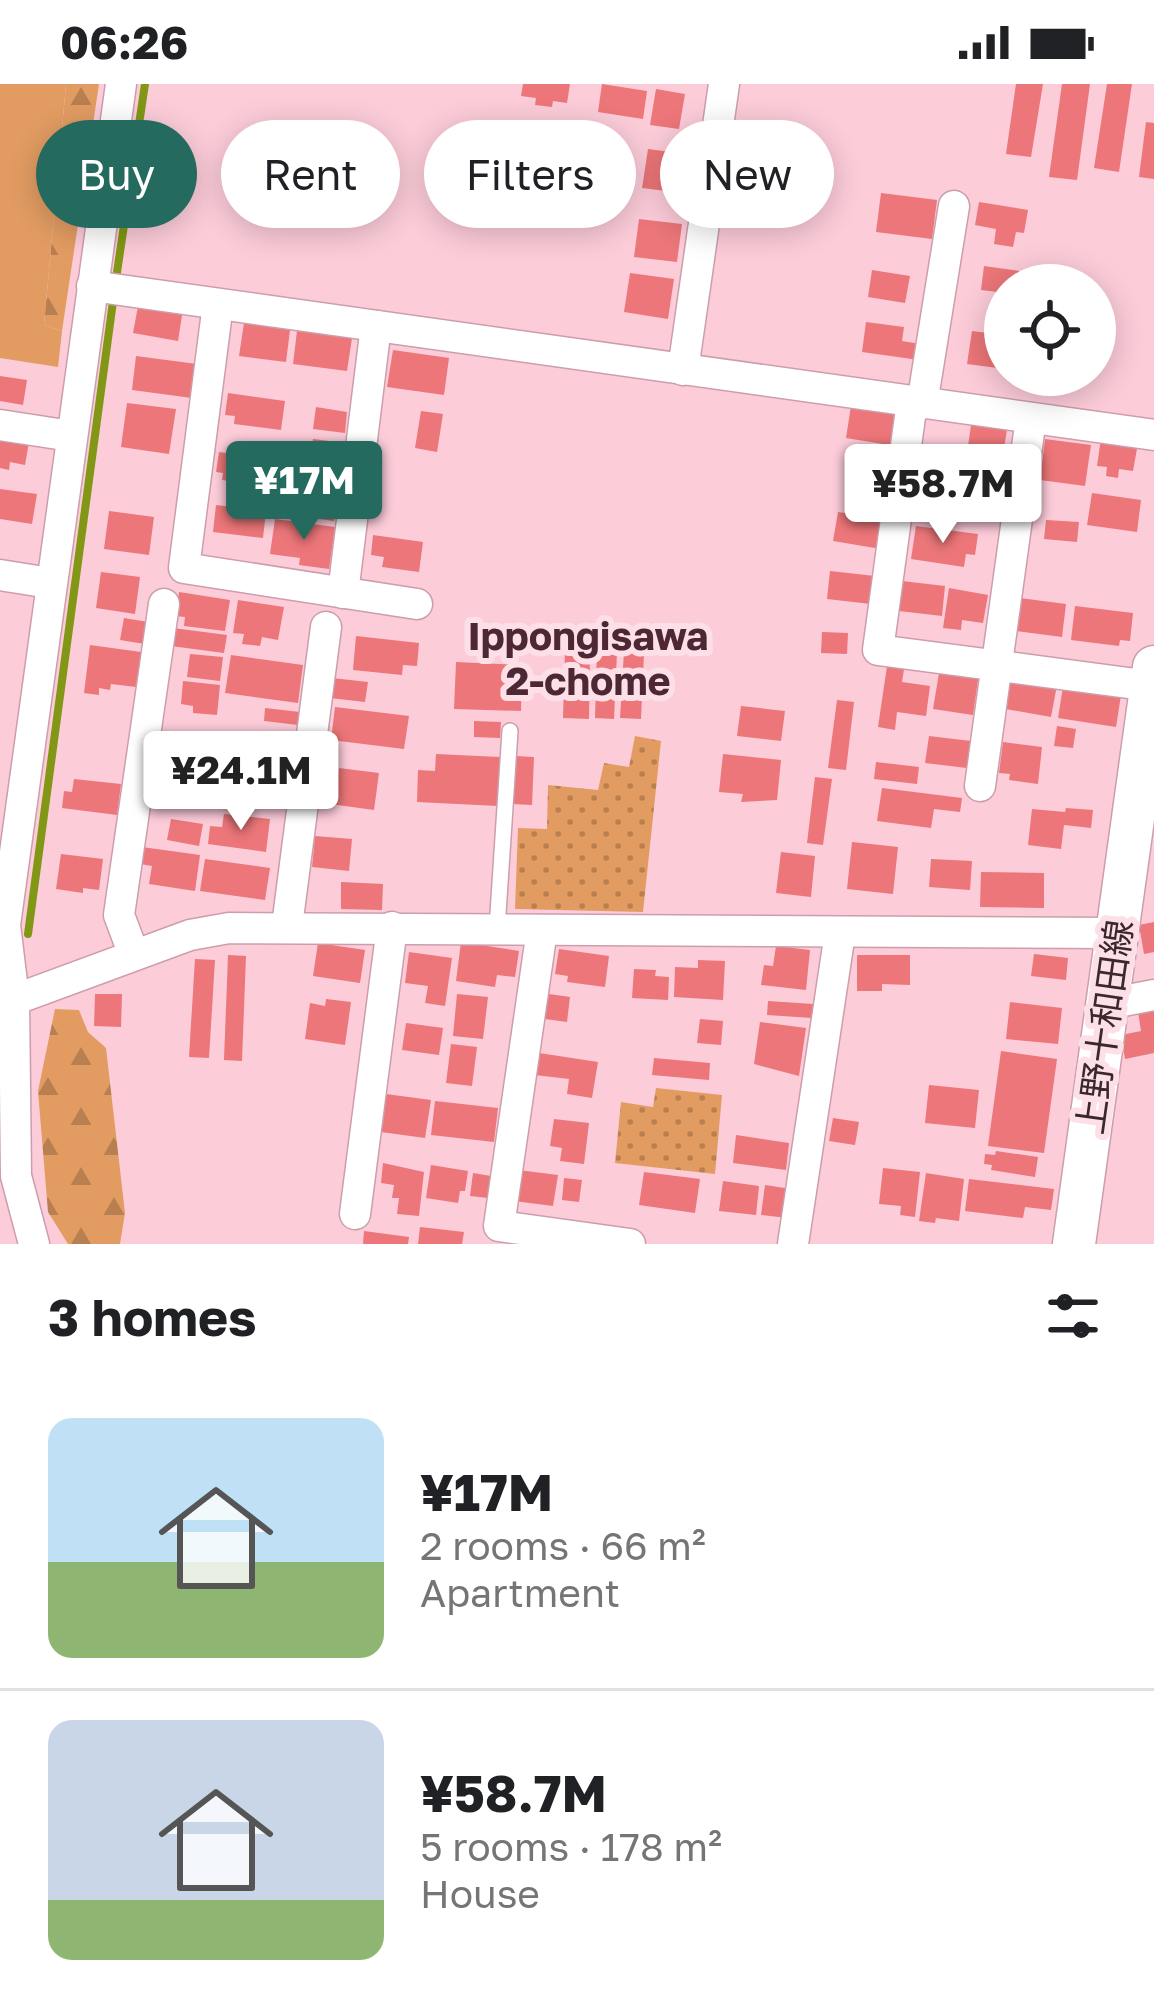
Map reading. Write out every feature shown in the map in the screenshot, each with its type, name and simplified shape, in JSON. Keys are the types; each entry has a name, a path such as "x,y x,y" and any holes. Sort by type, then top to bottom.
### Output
{"main road":[{"name":"上野十和田線","path":"1074,1244 1116,933 1140,860 1152,695"}],"street":[{"path":"34,1244 16,1176 3,924 71,436 109,288 121,84"},
{"path":"683,370 724,84"},
{"path":"954,206 878,650 994,664 1152,695"},
{"path":"109,288 1154,435"},
{"path":"218,304 184,568 417,604"},
{"path":"344,593 376,326"},
{"path":"980,786 1031,418"},
{"path":"0,425 71,436"},
{"path":"0,575 50,584"},
{"path":"134,955 118,915 164,604"},
{"path":"287,926 326,627"},
{"path":"7,1002 190,935 287,926 1116,933"},
{"path":"355,1214 392,927"},
{"path":"542,930 499,1226 630,1244"},
{"path":"793,1244 840,933"},
{"path":"1108,1004 1154,995"}],"lane":[{"path":"497,929 510,731"}],"green space":[{"path":"0,84 66,84 63,120 36,120 36,228 53,228 44,325 62,331 58,367 0,358"},
{"path":"66,84 99,84 94,120 63,120"},
{"path":"53,228 77,228 62,331 44,325"},
{"path":"635,736 661,741 643,912 515,909 518,828 547,829 548,785 598,790 604,763 629,767"},
{"path":"55,1009 79,1010 88,1032 106,1048 125,1213 120,1244 68,1244 48,1212 38,1091"},
{"path":"656,1088 722,1095 715,1174 615,1163 621,1102 653,1107"}],"building":[{"path":"523,84 570,84 567,103 535,105 536,98 521,96"},
{"path":"602,84 647,91 643,119 598,112"},
{"path":"1016,84 1043,84 1031,157 1006,154"},
{"path":"1062,84 1090,84 1077,180 1049,177"},
{"path":"1107,84 1132,84 1119,172 1094,168"},
{"path":"656,89 685,94 681,120 650,125"},
{"path":"1146,122 1154,123 1154,179 1139,177"},
{"path":"648,149 660,151 660,190 642,188"},
{"path":"881,193 937,200 932,239 876,232"},
{"path":"979,202 1028,210 1024,233 1016,232 1013,247 994,244 996,229 975,225"},
{"path":"639,219 660,221 660,228 681,228 677,262 634,257"},
{"path":"872,270 910,276 905,303 868,297"},
{"path":"630,273 674,279 668,319 624,312"},
{"path":"139,301 183,309 178,341 133,333"},
{"path":"866,322 904,327 902,341 921,344 919,360 862,352"},
{"path":"244,323 290,330 286,362 239,356"},
{"path":"297,331 352,338 347,371 293,364"},
{"path":"972,331 984,332 984,366 967,364"},
{"path":"393,350 449,358 444,395 387,387"},
{"path":"136,356 197,364 192,398 132,390"},
{"path":"0,376 27,380 23,405 0,401"},
{"path":"228,393 285,401 281,430 234,424 235,416 225,415"},
{"path":"127,403 176,409 169,454 121,447"},
{"path":"851,406 901,414 895,446 846,438"},
{"path":"316,407 347,412 345,433 313,429"},
{"path":"421,411 443,414 437,452 415,448"},
{"path":"971,425 1007,430 1001,466 966,461"},
{"path":"0,437 29,442 25,465 10,462 9,470 0,468"},
{"path":"1101,438 1138,443 1133,471 1119,469 1118,478 1106,476 1107,467 1097,466"},
{"path":"313,439 338,442 331,485 284,478 290,441 312,444"},
{"path":"1045,439 1091,445 1085,486 1040,480"},
{"path":"219,452 271,459 268,479 260,477 259,485 222,480 223,473 216,472"},
{"path":"923,468 1002,479 998,505 919,494"},
{"path":"0,489 37,494 32,524 0,519"},
{"path":"1092,493 1141,500 1137,532 1087,525"},
{"path":"315,496 337,499 334,521 312,518"},
{"path":"216,505 266,511 263,538 213,532"},
{"path":"109,511 154,517 149,555 104,549"},
{"path":"838,512 886,519 881,549 833,541"},
{"path":"275,519 335,527 329,569 270,554"},
{"path":"1046,520 1079,522 1077,542 1044,539"},
{"path":"916,526 978,534 975,555 966,554 964,567 911,559"},
{"path":"373,535 423,542 419,572 382,567 384,557 371,555"},
{"path":"830,571 875,576 871,604 827,599"},
{"path":"101,572 140,577 135,614 96,608"},
{"path":"902,581 945,586 942,616 899,611"},
{"path":"949,588 988,595 983,623 962,620 961,630 943,628"},
{"path":"179,592 230,600 225,631 184,626 185,617 176,616"},
{"path":"1020,598 1066,604 1062,637 1016,631"},
{"path":"238,600 284,607 278,640 262,637 260,646 242,644 244,634 233,633"},
{"path":"1075,606 1133,613 1130,641 1120,640 1119,646 1071,640"},
{"path":"124,618 148,622 145,644 120,640"},
{"path":"173,628 227,635 224,653 171,646"},
{"path":"822,632 848,633 847,654 821,653"},
{"path":"356,636 419,643 417,666 403,665 402,675 353,670"},
{"path":"90,645 141,652 136,687 111,684 110,690 99,688 99,695 84,693"},
{"path":"565,651 590,652 589,719 563,718"},
{"path":"597,651 617,652 614,719 595,718"},
{"path":"624,652 644,653 641,719 620,718"},
{"path":"190,654 223,657 220,681 187,677"},
{"path":"231,655 303,665 298,703 225,693"},
{"path":"456,662 522,665 521,711 454,709"},
{"path":"887,666 904,669 902,682 930,686 926,716 897,712 895,730 878,727"},
{"path":"940,667 979,673 973,715 933,709"},
{"path":"1006,676 1057,685 1051,717 1000,708"},
{"path":"332,678 368,682 365,702 330,698"},
{"path":"183,681 220,685 217,715 193,713 193,706 181,704"},
{"path":"1063,687 1121,695 1116,727 1058,718"},
{"path":"837,700 854,702 846,770 828,768"},
{"path":"741,706 785,711 781,741 737,736"},
{"path":"335,707 409,716 404,749 331,740"},
{"path":"265,708 300,712 298,725 264,721"},
{"path":"474,721 501,722 500,738 474,737"},
{"path":"1057,726 1076,729 1073,748 1054,746"},
{"path":"929,736 971,741 967,768 925,763"},
{"path":"1003,742 1042,747 1038,784 1009,780 1010,774 999,773"},
{"path":"436,754 500,757 498,806 417,802 418,770 435,771"},
{"path":"723,754 781,760 777,800 741,802 743,794 719,792"},
{"path":"157,755 208,762 202,799 152,792"},
{"path":"515,756 534,757 532,805 512,804"},
{"path":"876,762 919,767 917,784 874,779"},
{"path":"234,768 273,774 268,803 230,797"},
{"path":"339,768 379,773 374,810 323,803 327,772 338,774"},
{"path":"815,777 832,779 823,845 807,843"},
{"path":"74,779 121,784 117,815 62,808 64,791 72,792"},
{"path":"882,788 962,798 960,812 934,809 931,828 877,821"},
{"path":"1066,808 1093,810 1091,828 1064,825 1061,849 1028,845 1032,809 1065,812"},
{"path":"224,814 270,819 266,852 208,844 210,826 222,827"},
{"path":"171,819 203,824 199,846 167,840"},
{"path":"315,836 352,839 349,871 312,867"},
{"path":"852,842 898,847 893,894 847,889"},
{"path":"142,847 200,855 195,891 149,884 152,866 140,864"},
{"path":"781,852 815,856 811,897 776,893"},
{"path":"61,854 103,859 99,890 56,889"},
{"path":"205,859 270,868 265,900 200,891"},
{"path":"931,859 972,861 970,890 929,887"},
{"path":"981,872 1044,873 1044,908 980,907"},
{"path":"341,882 383,884 382,910 341,909"},
{"path":"1154,922 1154,952 1144,954 1139,925"},
{"path":"461,942 519,951 515,977 497,975 495,987 456,981"},
{"path":"318,943 365,950 360,983 313,976"},
{"path":"776,946 810,950 806,990 761,985 764,965 773,966"},
{"path":"559,949 609,956 605,987 567,982 568,976 555,974"},
{"path":"409,952 452,958 445,1006 425,1003 428,986 405,983"},
{"path":"1034,954 1068,958 1066,980 1031,976"},
{"path":"228,955 246,956 242,1061 224,1060"},
{"path":"857,955 910,955 910,985 882,984 882,991 857,991"},
{"path":"195,959 215,960 209,1058 189,1057"},
{"path":"698,960 725,961 723,1000 674,997 675,967 698,968"},
{"path":"634,969 656,970 655,976 669,977 668,1000 632,998"},
{"path":"95,994 122,994 121,1027 94,1026"},
{"path":"457,994 488,997 483,1039 453,1036"},
{"path":"549,994 570,997 567,1022 545,1019"},
{"path":"326,999 351,1002 345,1045 305,1039 310,1003 325,1006"},
{"path":"768,1001 813,1004 812,1018 767,1015"},
{"path":"1010,1002 1062,1008 1058,1044 1006,1039"},
{"path":"1154,1009 1154,1053 1125,1059 1121,1035 1141,1031 1138,1012"},
{"path":"700,1019 723,1021 721,1045 697,1043"},
{"path":"760,1022 806,1028 799,1076 754,1064"},
{"path":"406,1023 443,1028 439,1055 402,1050"},
{"path":"451,1044 477,1047 472,1086 446,1083"},
{"path":"1001,1051 1057,1059 1044,1153 988,1146"},
{"path":"539,1053 598,1062 592,1098 567,1094 569,1079 535,1075"},
{"path":"654,1058 710,1063 709,1080 652,1075"},
{"path":"929,1085 979,1090 975,1128 925,1123"},
{"path":"386,1094 431,1100 425,1138 381,1132"},
{"path":"435,1101 498,1108 494,1142 431,1135"},
{"path":"833,1118 859,1122 855,1145 829,1141"},
{"path":"554,1119 589,1123 584,1164 560,1161 562,1148 550,1146"},
{"path":"736,1135 789,1143 786,1170 733,1163"},
{"path":"996,1151 1038,1157 1035,1177 991,1170 992,1165 984,1164 985,1154"},
{"path":"383,1163 424,1172 419,1216 397,1214 399,1198 392,1198 394,1185 381,1183"},
{"path":"431,1165 468,1171 458,1203 426,1198"},
{"path":"883,1168 920,1172 915,1217 900,1215 901,1206 879,1204"},
{"path":"518,1170 558,1175 553,1206 514,1201"},
{"path":"644,1172 700,1179 695,1213 639,1205"},
{"path":"473,1173 491,1176 488,1198 470,1196"},
{"path":"926,1173 964,1179 959,1221 919,1221"},
{"path":"564,1178 582,1180 579,1202 562,1200"},
{"path":"969,1179 1054,1189 1051,1210 1025,1207 1023,1218 965,1211"},
{"path":"723,1181 759,1186 756,1215 719,1211"},
{"path":"765,1185 791,1189 787,1218 761,1215"},
{"path":"420,1227 464,1232 462,1244 418,1244"},
{"path":"364,1231 409,1237 408,1244 363,1244"}],"waterway":[{"path":"116,279 145,84"},
{"path":"28,934 114,294"}],"district":[{"name":"Ippongisawa 2-chome","path":"588,658"}]}
